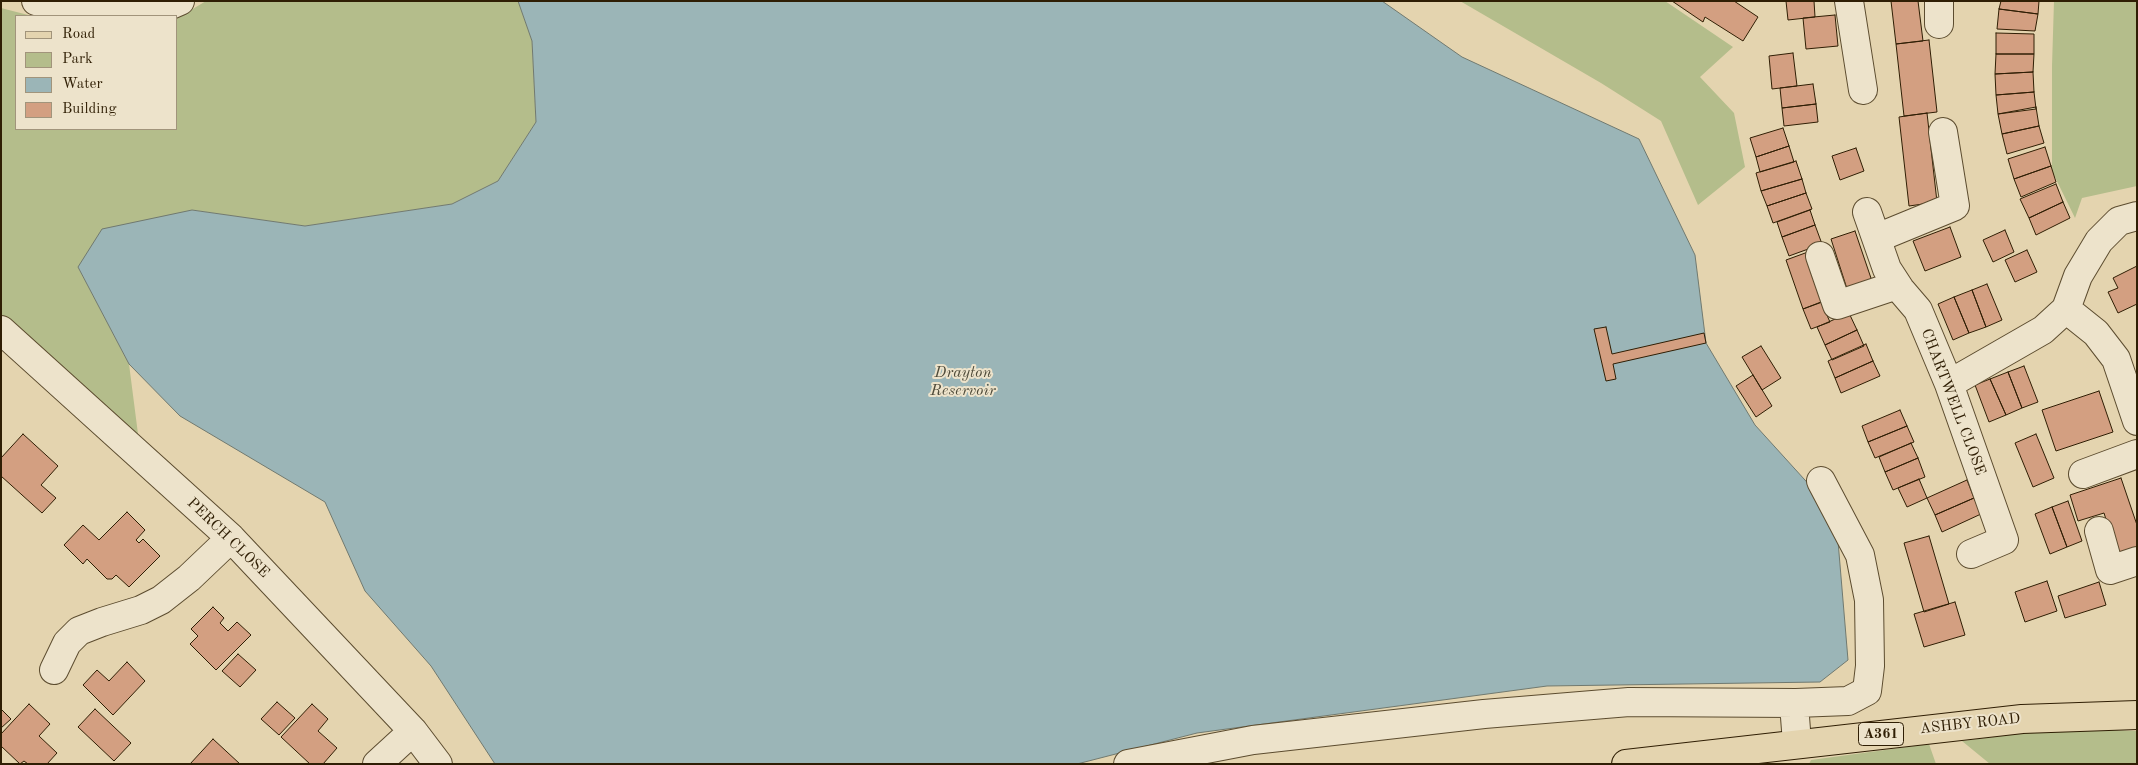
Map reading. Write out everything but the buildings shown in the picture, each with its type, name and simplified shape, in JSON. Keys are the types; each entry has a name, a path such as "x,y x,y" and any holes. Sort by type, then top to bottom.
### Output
{"main road":[{"name":"ASHBY ROAD","path":"1626,764 2022,718 2137,715"}],"street":[{"path":"36,1 77,13 92,15"},
{"path":"134,15 157,11 180,1"},
{"path":"1849,1 1863,90"},
{"path":"1877,238 1955,206 1944,132"},
{"name":"CHARTWELL CLOSE","path":"1867,212 1887,269 1897,285 1918,310 1948,384 2004,540 1971,554"},
{"path":"1948,384 2043,330 2066,309 2078,276 2099,241 2119,221 2137,216"},
{"path":"1820,256 1837,306 1897,285"},
{"path":"2066,309 2096,333 2116,359 2137,421"},
{"name":"PERCH CLOSE","path":"1,330 231,538 413,731 438,764"},
{"path":"2083,474 2137,454"},
{"path":"1128,764 1253,740 1484,714 1629,702 1796,703 1848,701 1866,691 1870,666 1869,600 1860,555 1821,482"},
{"path":"2099,531 2110,570 2137,561"},
{"path":"54,670 67,643 79,631 141,610 161,600 189,578 231,538"},
{"path":"1796,703 1797,743"},
{"path":"377,764 413,731"}],"green space":[{"path":"206,1 518,1 532,41 536,122 498,181 452,204 305,226 192,210 78,267 129,364 138,434 1,318 1,8 28,15 15,15 15,130 178,130 178,18"},
{"path":"1460,1 1665,1 1733,47 1700,77 1734,113 1745,167 1698,205 1661,121 1601,83"},
{"path":"2054,1 2137,1 2137,186 2082,198 2075,218 2052,171"},
{"path":"2064,728 2137,731 2137,764 1990,764 1962,741"},
{"path":"1929,744 1936,764 1809,764 1811,760"}],"water":[{"name":"Drayton Reservoir","path":"518,1 1382,1 1462,57 1639,139 1695,255 1706,343 1755,425 1824,501 1838,541 1848,660 1820,682 1547,686 1197,733 1077,764 495,764 431,666 365,591 325,502 180,416 129,364 78,267 102,229 192,210 305,226 452,204 498,181 536,122 532,41"}]}
